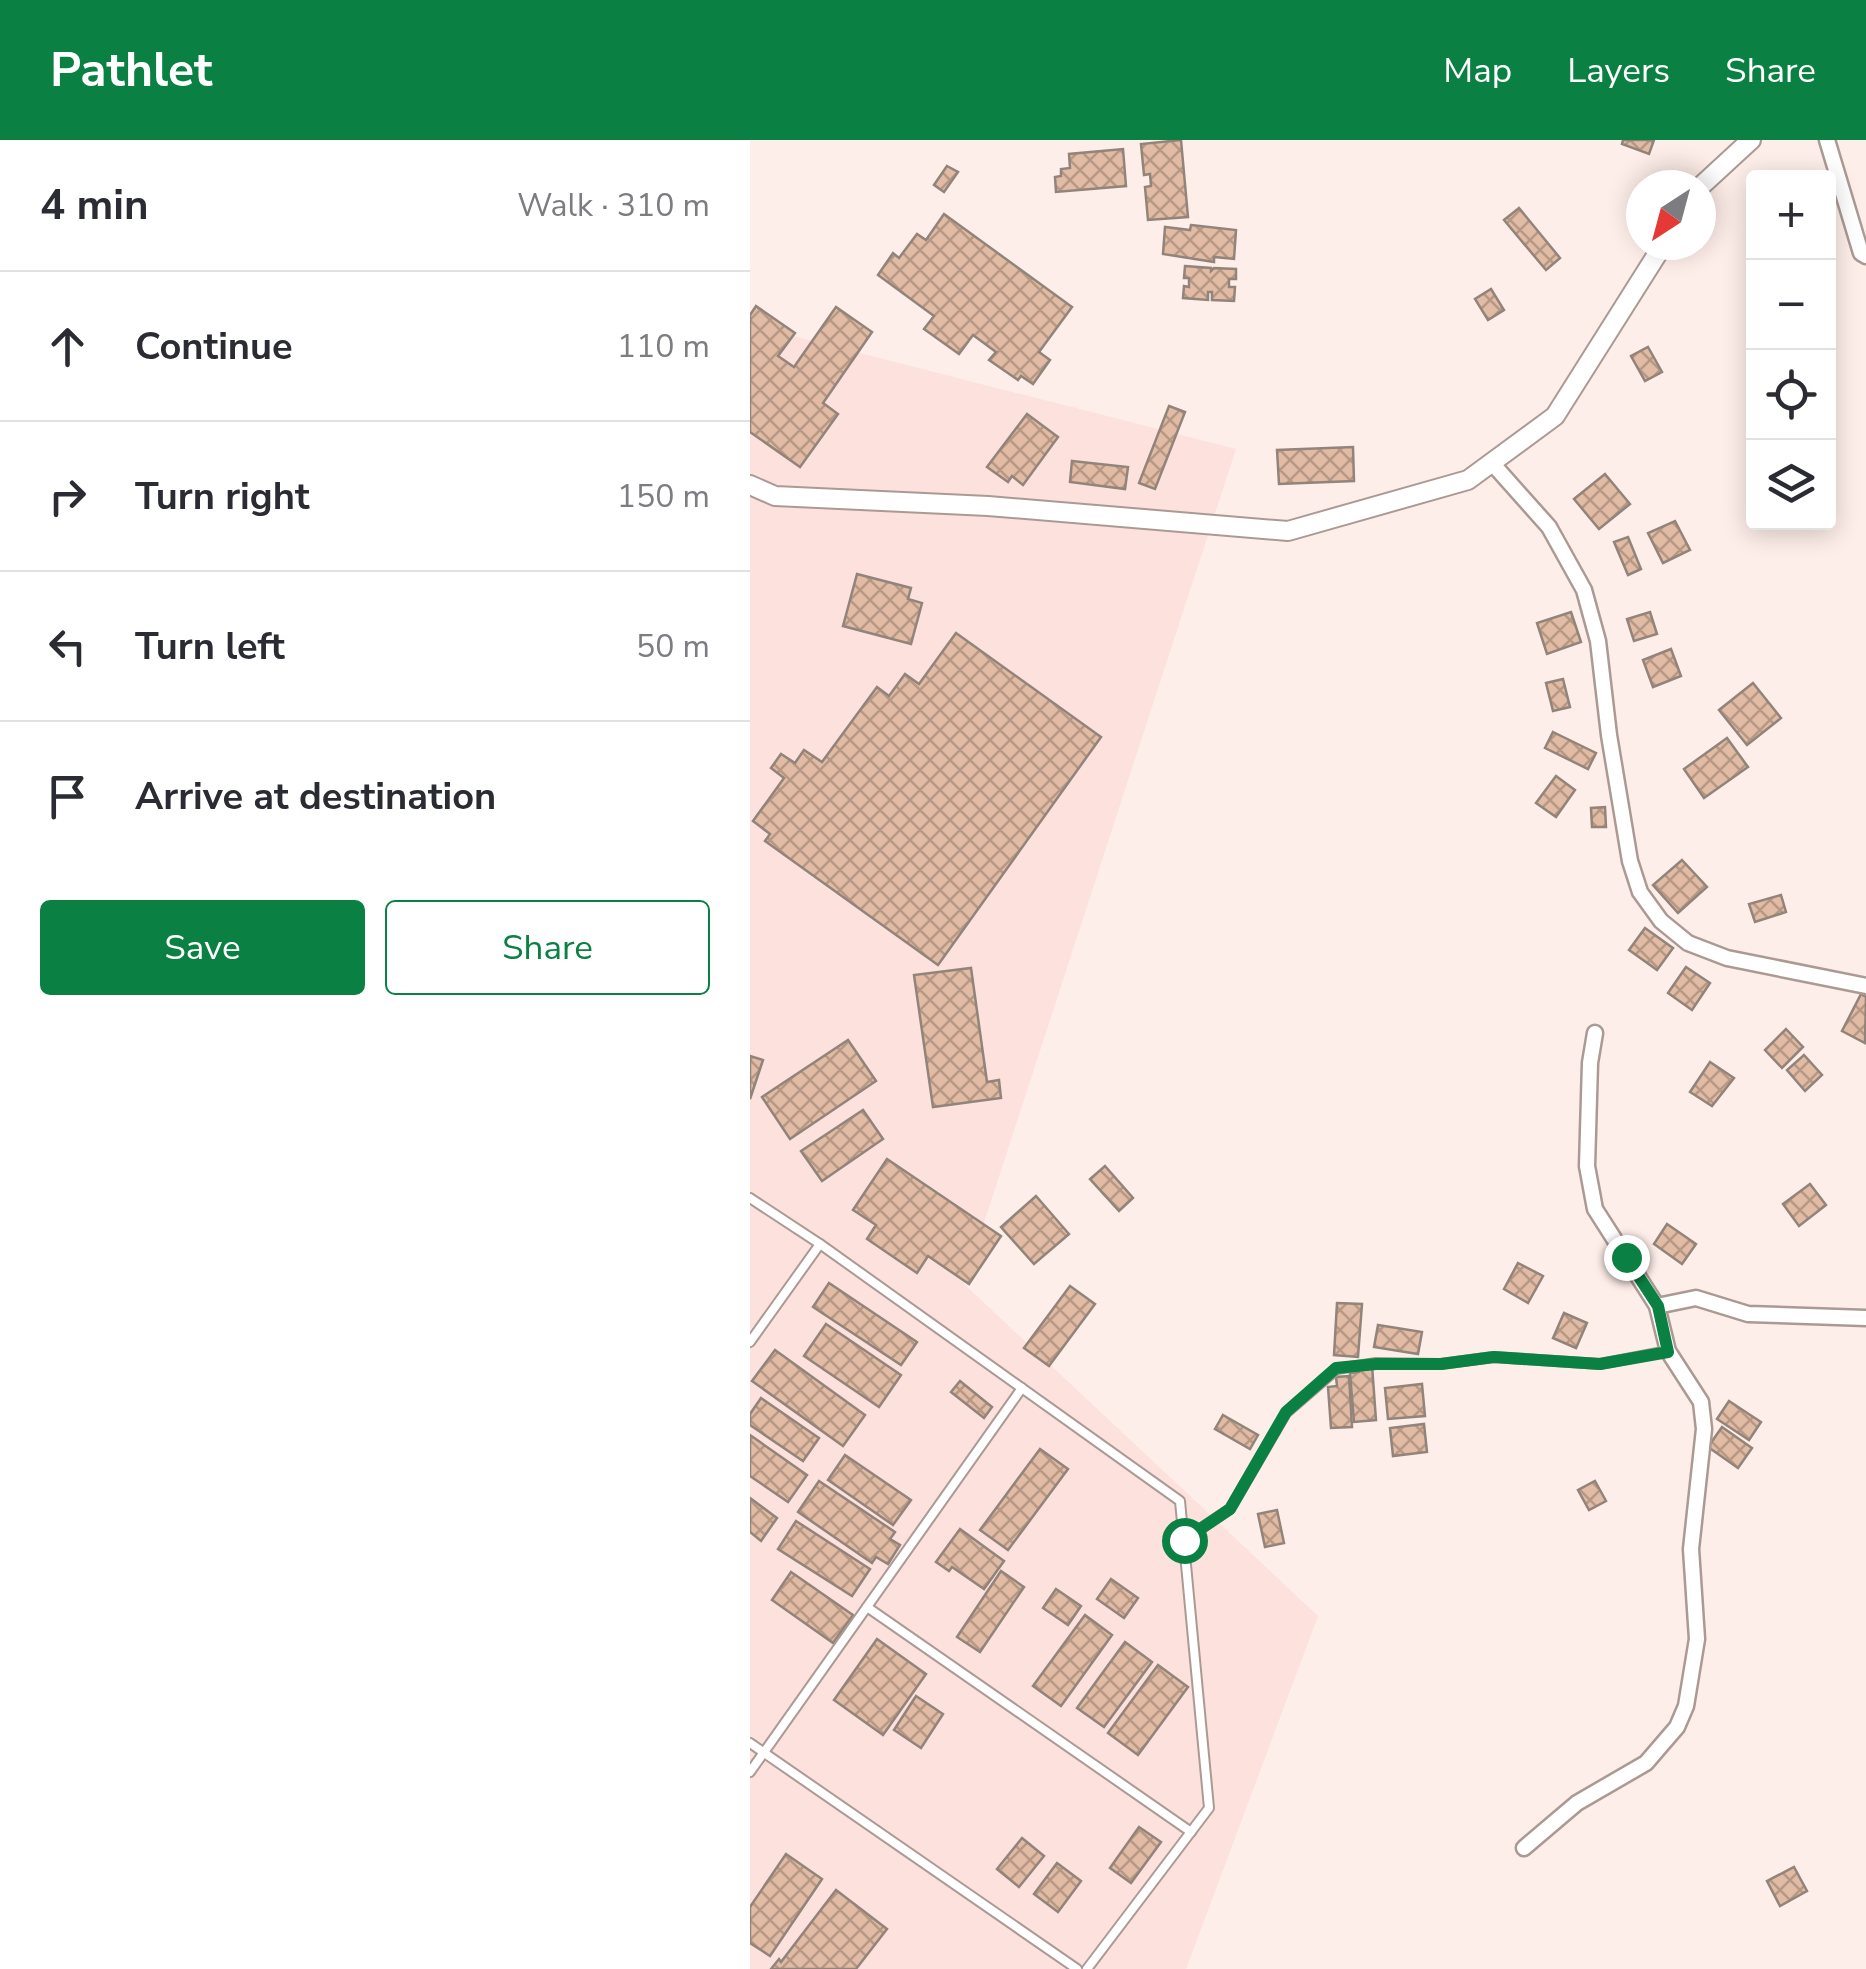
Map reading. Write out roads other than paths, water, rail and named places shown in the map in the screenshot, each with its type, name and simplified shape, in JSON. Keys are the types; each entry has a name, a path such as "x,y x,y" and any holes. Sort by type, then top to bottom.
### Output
{"street":[{"path":"1716,172 1751,140"},
{"path":"1827,140 1860,253 1866,256"},
{"path":"750,485 775,496 988,506 1288,531 1468,480 1492,463 1555,416 1654,260"},
{"path":"1492,463 1549,527 1584,590 1598,641 1626,843 1640,892 1661,922 1688,942 1714,953 1866,986"},
{"path":"1524,1848 1577,1803 1646,1763 1677,1727 1686,1706 1697,1639 1692,1549 1704,1429 1701,1402 1668,1352 1658,1306 1595,1209 1587,1166 1590,1063 1595,1033"},
{"path":"1658,1306 1696,1298 1748,1314 1866,1318"}],"lane":[{"path":"750,1198 1180,1501 1209,1808 1087,1969"},
{"path":"750,1342 820,1244"},
{"path":"1184,1540 1230,1509 1286,1412 1336,1368 1441,1364 1494,1357 1600,1364 1668,1352"},
{"path":"750,1772 1022,1388"},
{"path":"867,1607 1191,1832"},
{"path":"750,1742 1077,1969"}]}
